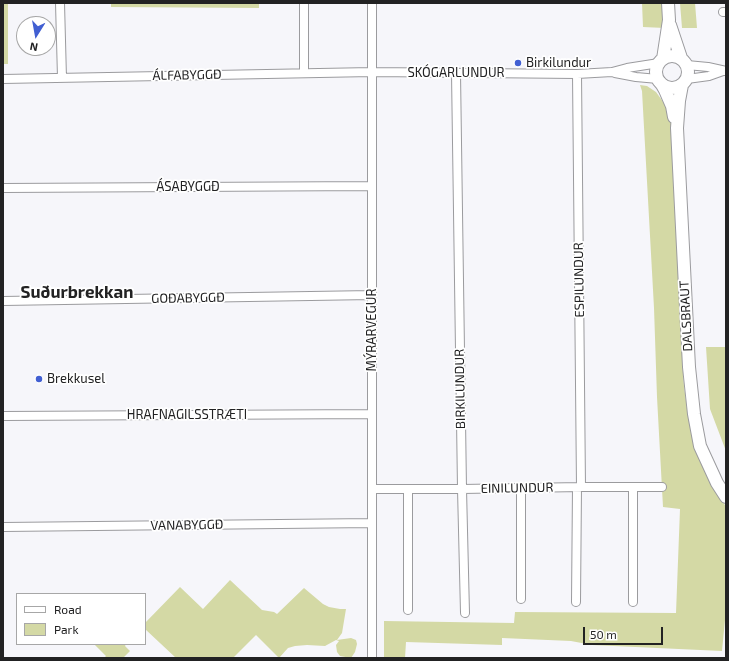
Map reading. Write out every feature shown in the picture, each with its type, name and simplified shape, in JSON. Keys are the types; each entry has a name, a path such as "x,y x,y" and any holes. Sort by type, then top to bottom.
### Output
{"street":[{"path":"60,3 62,78"},
{"path":"304,3 304,73"},
{"name":"MÝRARVEGUR","path":"372,3 372,658"},
{"path":"668,3 666,46 656,71 659,81 669,87 678,87 684,82 688,74 688,69 668,20"},
{"path":"661,61 667,57 676,56 684,61 725,71"},
{"name":"SKÓGARLUNDUR","path":"372,72 577,74 612,72 661,61"},
{"path":"684,82 725,71"},
{"name":"ÁLFABYGGÐ","path":"3,79 372,72"},
{"name":"SKÓGARLUNDUR","path":"612,72 636,78 659,81"},
{"name":"BIRKILUNDUR","path":"456,73 465,613"},
{"name":"ESPILUNDUR","path":"576,602 579,487 577,74"},
{"name":"DALSBRAUT","path":"659,81 672,106 677,128"},
{"name":"DALSBRAUT","path":"684,82 678,101 677,128 688,359 694,414 700,446 717,483 726,497"},
{"name":"ÁSABYGGÐ","path":"3,188 372,186"},
{"name":"GOÐABYGGÐ","path":"3,301 372,295"},
{"name":"HRAFNAGILSSTRÆTI","path":"3,416 372,414"},
{"name":"EINILUNDUR","path":"372,489 579,487 662,488"},
{"path":"633,487 633,602"},
{"path":"521,488 521,599"},
{"path":"408,489 408,610"},
{"name":"VANABYGGÐ","path":"3,527 372,523"}],"green space":[{"path":"3,3 8,3 8,64 3,64"},
{"path":"111,3 259,3 259,8 111,7"},
{"path":"642,3 664,3 665,28 643,27"},
{"path":"680,3 695,3 697,28 682,28"},
{"path":"640,85 647,86 656,92 664,103 670,116 684,334 682,358 688,416 694,446 708,476 726,507 726,610 722,651 592,645 571,641 502,638 502,645 406,642 405,658 384,658 384,621 514,623 515,612 676,613 680,509 663,507 654,308 642,91"},
{"path":"706,347 726,347 726,451 710,409"},
{"path":"230,580 262,610 277,614 304,588 323,604 329,607 346,609 342,633 337,640 351,638 356,640 357,644 355,652 351,658 340,656 337,652 336,645 339,641 336,640 325,646 307,645 288,648 279,658 256,635 233,658 176,658 146,630 146,622 180,587 203,609"},
{"path":"95,645 126,645 130,651 123,658 104,658 106,656"}],"place":[{"name":"Birkilundur","path":"518,63"},
{"name":"Brekkusel","path":"39,379"}],"district":[{"name":"Suðurbrekkan","path":"77,292"}]}
